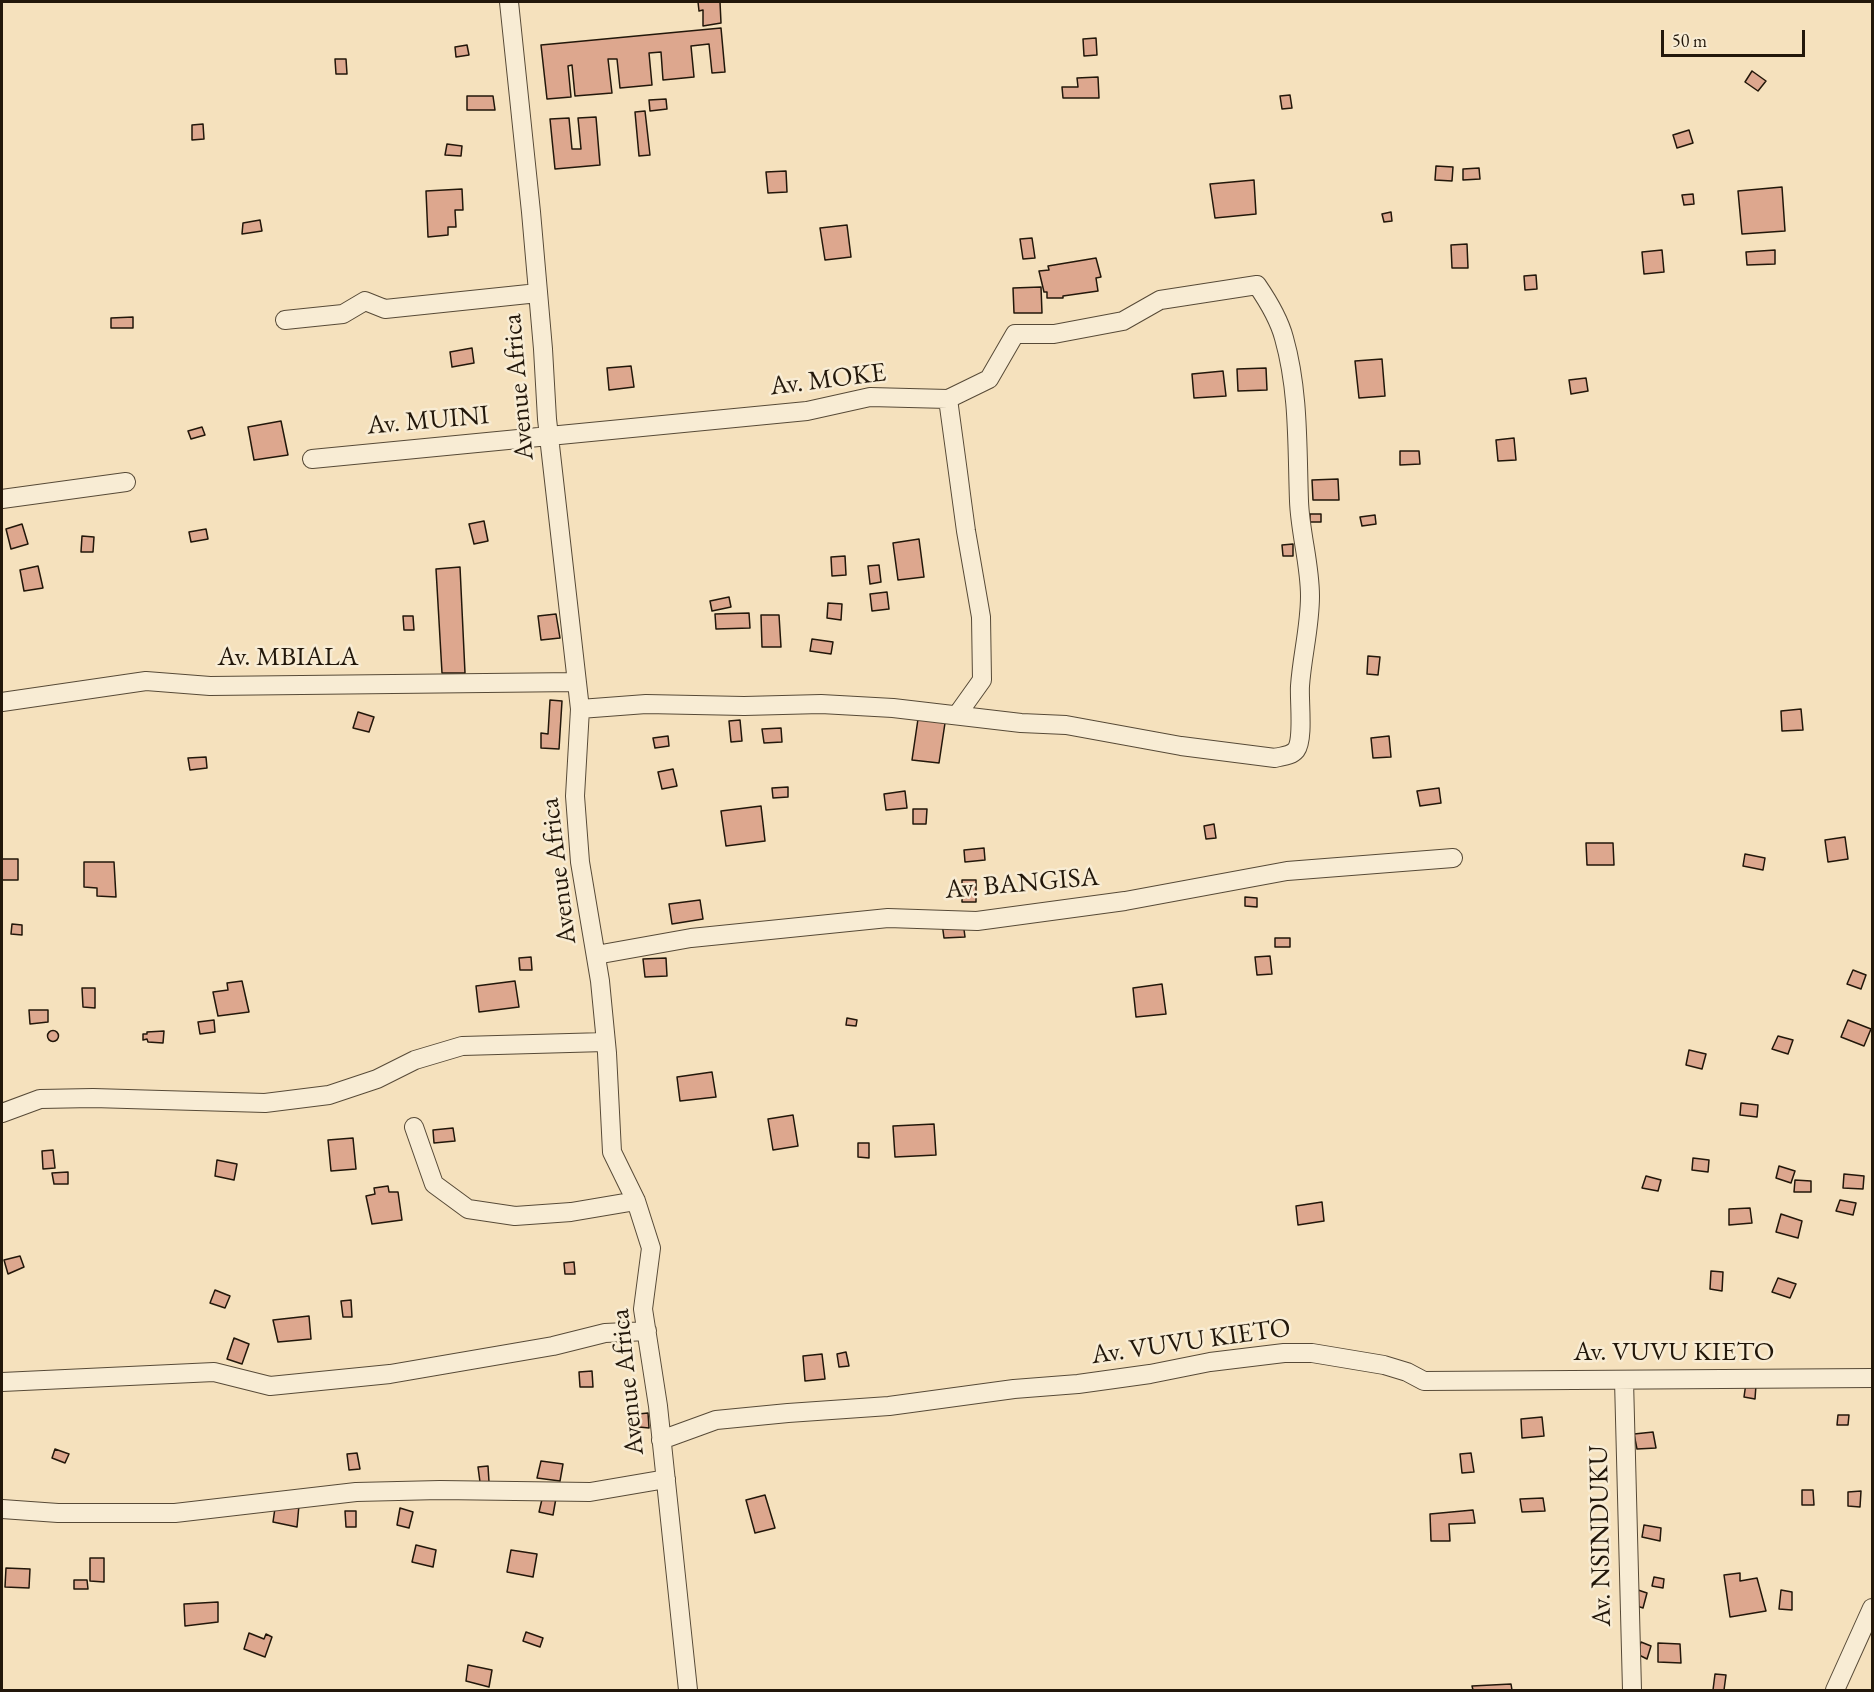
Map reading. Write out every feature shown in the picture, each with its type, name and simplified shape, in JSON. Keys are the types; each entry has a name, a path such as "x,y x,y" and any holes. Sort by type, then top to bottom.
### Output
{"street":[{"name":"Avenue Africa","path":"509,2 538,293 549,437 580,709 575,796 580,862 596,955 605,1042 612,1152 636,1201 651,1248 644,1309 662,1440 688,1690"},
{"name":"Av. MOKE","path":"549,437 807,411 870,397 948,399 989,379 1015,334 1054,334 1124,321 1160,300 1257,285 1271,306 1284,336 1292,371 1299,503 1310,595 1300,685 1300,737 1296,749 1287,756 1275,758 1181,746 1066,725 1021,723 957,715"},
{"path":"285,320 343,314 365,301 385,309 538,293"},
{"path":"580,709 646,704 821,705 893,708 957,715 982,680 981,617 966,531 948,399"},
{"name":"Av. MUINI","path":"312,459 549,437"},
{"path":"2,499 126,482"},
{"name":"Av. MBIALA","path":"2,702 146,681 210,686 577,682"},
{"name":"Av. BANGISA","path":"596,955 691,938 888,918 977,921 1125,901 1287,871 1453,858"},
{"path":"2,1113 40,1099 93,1098 265,1103 329,1095 377,1079 415,1060 462,1046 605,1042"},
{"path":"414,1126 435,1184 468,1209 515,1216 571,1212 636,1201"},
{"path":"2,1382 214,1372 270,1386 390,1374 553,1346 606,1334 647,1331"},
{"name":"Av. VUVU KIETO","path":"662,1440 716,1420 889,1406 1014,1389 1078,1384 1150,1374 1210,1362 1284,1353 1312,1353 1384,1365 1407,1372 1424,1381 1872,1378"},
{"name":"Av. NSINDUKU","path":"1624,1380 1632,1690"},
{"path":"2,1509 58,1513 175,1514 356,1492 440,1490 590,1492 666,1479"},
{"path":"1835,1690 1872,1608"}],"building":[{"path":"698,2 720,2 721,23 703,26 703,10 699,11"},
{"path":"721,28 725,72 712,73 709,44 691,46 694,77 663,80 661,52 649,53 652,85 620,88 617,59 608,59 612,93 575,96 572,65 568,66 571,97 547,99 541,45"},
{"path":"1096,38 1097,55 1084,56 1083,39"},
{"path":"467,45 469,55 456,57 455,47"},
{"path":"335,59 346,59 347,74 336,74"},
{"path":"1752,71 1766,81 1758,91 1745,82"},
{"path":"1098,77 1099,98 1063,98 1062,87 1078,87 1077,78"},
{"path":"1290,95 1292,108 1282,109 1280,96"},
{"path":"467,96 493,96 495,110 467,110"},
{"path":"666,99 667,109 650,111 649,100"},
{"path":"645,111 650,155 639,156 635,112"},
{"path":"596,117 600,165 555,169 550,119 569,118 572,149 581,149 578,118"},
{"path":"203,124 204,139 192,140 192,125"},
{"path":"1689,130 1693,143 1677,148 1673,135"},
{"path":"447,144 462,146 461,156 445,155"},
{"path":"1436,166 1453,167 1452,181 1435,180"},
{"path":"1479,168 1480,179 1463,180 1463,169"},
{"path":"786,171 787,192 768,193 766,172"},
{"path":"1254,180 1256,214 1215,218 1210,184"},
{"path":"1782,187 1785,231 1742,234 1738,191"},
{"path":"462,189 463,210 455,210 456,227 448,227 448,235 428,237 426,191"},
{"path":"1693,194 1694,204 1684,205 1682,195"},
{"path":"1391,212 1392,221 1384,222 1382,214"},
{"path":"260,220 262,231 242,234 243,223"},
{"path":"847,225 851,257 825,260 820,228"},
{"path":"1032,238 1035,258 1023,259 1020,239"},
{"path":"1467,244 1468,268 1452,268 1451,245"},
{"path":"1662,250 1664,272 1644,274 1642,252"},
{"path":"1775,250 1775,264 1747,265 1746,252"},
{"path":"1096,258 1101,277 1096,278 1098,291 1063,296 1063,298 1047,298 1039,271 1049,270 1048,266"},
{"path":"1536,275 1537,289 1525,290 1524,276"},
{"path":"1041,287 1042,313 1014,313 1013,288"},
{"path":"133,317 133,328 111,328 111,318"},
{"path":"472,348 474,363 452,367 450,352"},
{"path":"1382,359 1385,396 1359,398 1355,361"},
{"path":"631,366 634,387 609,390 607,368"},
{"path":"1266,368 1267,390 1238,391 1237,369"},
{"path":"1223,371 1226,396 1194,398 1192,374"},
{"path":"1586,378 1588,391 1571,394 1569,380"},
{"path":"281,421 288,455 254,460 248,427"},
{"path":"202,427 205,435 191,439 188,431"},
{"path":"1514,438 1516,460 1498,461 1496,440"},
{"path":"1400,451 1419,451 1420,464 1400,465"},
{"path":"1338,479 1339,500 1313,500 1312,480"},
{"path":"1310,514 1321,514 1321,522 1310,522"},
{"path":"1375,515 1376,524 1362,526 1360,517"},
{"path":"484,521 488,541 474,544 469,524"},
{"path":"22,524 28,544 11,549 6,529"},
{"path":"206,529 208,539 191,542 189,532"},
{"path":"82,536 94,537 93,552 81,552"},
{"path":"919,539 924,577 898,580 893,543"},
{"path":"1293,544 1293,556 1283,556 1282,545"},
{"path":"845,556 846,575 832,576 831,557"},
{"path":"879,565 881,582 870,584 868,566"},
{"path":"38,566 43,588 24,591 20,570"},
{"path":"460,567 465,673 442,673 436,569"},
{"path":"887,592 889,609 872,611 870,594"},
{"path":"729,597 731,607 712,611 710,601"},
{"path":"828,603 842,604 841,620 827,618"},
{"path":"749,613 750,628 716,629 715,614"},
{"path":"556,614 560,638 541,640 538,616"},
{"path":"761,615 779,615 781,647 762,647"},
{"path":"403,616 413,616 414,630 404,630"},
{"path":"812,639 833,642 831,654 810,651"},
{"path":"1368,656 1380,657 1378,675 1367,674"},
{"path":"550,700 562,701 559,749 541,748 541,733 548,734"},
{"path":"1801,709 1803,730 1782,731 1781,711"},
{"path":"358,712 374,717 369,732 353,728"},
{"path":"918,719 945,723 939,763 912,760"},
{"path":"740,720 742,741 731,742 729,721"},
{"path":"781,728 782,742 764,743 762,729"},
{"path":"668,736 669,746 655,748 653,738"},
{"path":"1389,736 1391,757 1373,758 1371,738"},
{"path":"206,757 207,768 190,770 188,758"},
{"path":"673,769 677,786 662,789 658,772"},
{"path":"788,787 788,797 773,798 772,788"},
{"path":"1439,788 1441,803 1420,806 1417,791"},
{"path":"905,791 907,808 886,810 884,794"},
{"path":"761,806 765,841 726,846 721,811"},
{"path":"913,809 927,809 926,824 913,824"},
{"path":"1214,824 1216,838 1206,839 1204,826"},
{"path":"1845,837 1848,859 1828,862 1825,840"},
{"path":"1586,843 1613,843 1614,865 1587,865"},
{"path":"984,848 985,860 965,862 964,850"},
{"path":"1745,854 1765,858 1763,870 1743,866"},
{"path":"2,859 18,859 18,880 2,880"},
{"path":"84,862 114,862 116,897 97,896 97,888 84,887"},
{"path":"962,880 976,880 976,902 962,902"},
{"path":"1245,897 1257,898 1257,907 1245,906"},
{"path":"700,900 703,919 672,924 669,904"},
{"path":"963,922 965,937 944,938 942,923"},
{"path":"12,924 22,925 22,935 11,934"},
{"path":"1275,938 1290,938 1290,947 1275,947"},
{"path":"1270,956 1272,974 1257,975 1255,957"},
{"path":"531,957 532,970 520,970 519,958"},
{"path":"666,958 667,976 645,977 643,959"},
{"path":"1853,970 1866,975 1861,989 1847,984"},
{"path":"242,981 249,1012 218,1016 213,992 228,990 227,983"},
{"path":"515,981 519,1007 479,1012 476,986"},
{"path":"1162,984 1166,1014 1136,1017 1133,988"},
{"path":"82,988 95,988 95,1008 83,1007"},
{"path":"29,1010 48,1010 48,1022 30,1024"},
{"path":"847,1018 857,1020 856,1026 846,1025"},
{"path":"214,1020 215,1032 200,1034 198,1022"},
{"path":"1848,1020 1871,1029 1864,1046 1841,1037"},
{"path":"53,1030 59,1036 53,1042 47,1036"},
{"path":"164,1031 163,1043 143,1040 143,1034 147,1032"},
{"path":"1778,1036 1793,1040 1788,1054 1772,1049"},
{"path":"1689,1050 1706,1054 1702,1069 1686,1065"},
{"path":"712,1072 716,1097 680,1101 677,1077"},
{"path":"1741,1103 1758,1105 1757,1117 1740,1115"},
{"path":"793,1115 798,1146 773,1150 768,1119"},
{"path":"934,1124 936,1155 895,1157 893,1126"},
{"path":"453,1128 455,1141 434,1143 433,1130"},
{"path":"353,1138 356,1169 331,1171 328,1140"},
{"path":"858,1143 869,1143 869,1158 858,1157"},
{"path":"53,1150 55,1168 43,1169 42,1151"},
{"path":"1693,1158 1709,1160 1708,1172 1692,1170"},
{"path":"217,1160 237,1164 234,1180 215,1176"},
{"path":"1779,1166 1795,1171 1791,1183 1776,1178"},
{"path":"68,1172 68,1184 54,1184 52,1173"},
{"path":"1844,1174 1864,1176 1863,1189 1843,1188"},
{"path":"1646,1176 1661,1180 1658,1191 1642,1188"},
{"path":"1795,1180 1811,1181 1811,1192 1794,1192"},
{"path":"388,1186 389,1192 398,1192 402,1220 372,1224 366,1196 375,1194 374,1188"},
{"path":"1840,1200 1856,1203 1853,1215 1836,1211"},
{"path":"1322,1202 1324,1221 1298,1225 1296,1206"},
{"path":"1750,1208 1752,1223 1729,1225 1729,1209"},
{"path":"1781,1214 1802,1221 1798,1238 1776,1232"},
{"path":"20,1256 24,1267 8,1274 4,1260"},
{"path":"574,1262 575,1274 565,1274 564,1263"},
{"path":"1711,1271 1723,1272 1722,1291 1710,1289"},
{"path":"1778,1278 1796,1284 1790,1298 1772,1292"},
{"path":"215,1290 230,1296 225,1308 210,1303"},
{"path":"351,1300 352,1317 343,1317 341,1301"},
{"path":"309,1316 311,1339 278,1342 273,1320"},
{"path":"234,1338 249,1344 242,1364 227,1359"},
{"path":"846,1352 849,1366 839,1367 837,1354"},
{"path":"822,1354 825,1379 805,1381 803,1356"},
{"path":"592,1371 593,1387 580,1387 579,1372"},
{"path":"1746,1383 1756,1385 1755,1399 1744,1397"},
{"path":"648,1413 649,1428 639,1427 638,1414"},
{"path":"1838,1415 1849,1415 1848,1425 1837,1425"},
{"path":"1542,1417 1544,1436 1522,1438 1521,1419"},
{"path":"1653,1432 1656,1448 1637,1449 1634,1434"},
{"path":"55,1449 69,1454 65,1463 52,1458"},
{"path":"357,1453 360,1469 349,1470 347,1454"},
{"path":"1471,1453 1474,1472 1462,1473 1460,1454"},
{"path":"541,1461 563,1464 560,1481 537,1478"},
{"path":"488,1466 489,1482 480,1482 478,1467"},
{"path":"1802,1490 1813,1490 1814,1505 1802,1505"},
{"path":"1861,1491 1860,1507 1848,1506 1848,1492"},
{"path":"543,1495 556,1498 553,1515 539,1512"},
{"path":"765,1495 775,1528 755,1533 746,1500"},
{"path":"1543,1498 1545,1511 1522,1512 1520,1499"},
{"path":"276,1501 299,1505 297,1527 273,1522"},
{"path":"400,1508 413,1512 409,1528 397,1525"},
{"path":"1473,1510 1475,1523 1449,1524 1450,1541 1431,1541 1430,1514"},
{"path":"345,1511 356,1511 356,1527 346,1527"},
{"path":"1644,1525 1661,1528 1660,1541 1642,1537"},
{"path":"416,1545 436,1550 433,1567 412,1562"},
{"path":"511,1550 537,1554 533,1577 507,1572"},
{"path":"90,1558 104,1558 104,1582 90,1581"},
{"path":"6,1568 30,1569 29,1588 5,1587"},
{"path":"1740,1573 1740,1581 1757,1578 1766,1611 1730,1617 1724,1575"},
{"path":"1654,1577 1664,1579 1663,1588 1652,1586"},
{"path":"74,1580 87,1580 88,1589 74,1589"},
{"path":"1635,1589 1647,1593 1643,1608 1631,1604"},
{"path":"1781,1590 1792,1592 1792,1610 1779,1609"},
{"path":"218,1602 218,1622 185,1626 184,1604"},
{"path":"526,1632 543,1638 540,1647 523,1641"},
{"path":"249,1633 264,1639 266,1634 272,1637 265,1657 244,1649"},
{"path":"1641,1642 1651,1646 1647,1659 1637,1654"},
{"path":"1658,1643 1680,1644 1681,1663 1658,1662"},
{"path":"468,1665 492,1670 489,1687 466,1681"},
{"path":"1715,1674 1726,1675 1724,1690 1713,1690"},
{"path":"1511,1684 1512,1690 1473,1690 1472,1686"}]}
